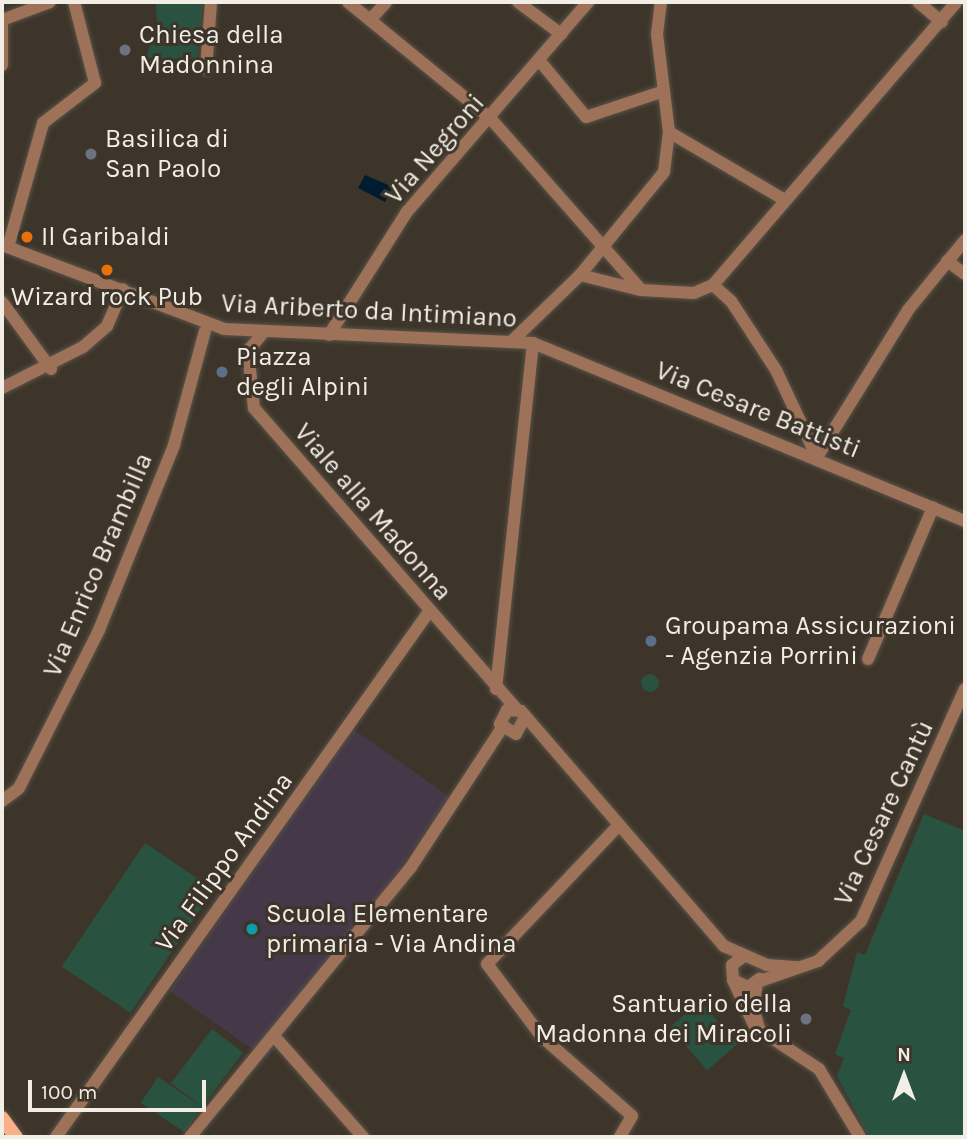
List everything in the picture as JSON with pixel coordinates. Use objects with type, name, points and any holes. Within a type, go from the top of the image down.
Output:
[{"type":"main road","points":[[2,1118],[16,1137]]},
{"type":"street","points":[[2,20],[50,2]]},
{"type":"street","points":[[5,246],[43,123],[95,83],[74,2]]},
{"type":"street","points":[[206,69],[211,2]]},
{"type":"street","points":[[348,2],[491,119],[601,250],[641,290]]},
{"type":"street","points":[[370,20],[386,2]]},
{"type":"street","points":[[518,2],[561,34]]},
{"type":"street","name":"Via Negroni","points":[[329,335],[406,214],[491,119],[588,2]]},
{"type":"street","points":[[516,337],[580,275],[664,173],[669,132],[657,34],[661,2]]},
{"type":"street","points":[[918,2],[942,22]]},
{"type":"street","points":[[580,275],[641,290],[694,293],[713,285],[783,199],[942,22],[956,2]]},
{"type":"street","points":[[2,25],[2,65]]},
{"type":"street","points":[[539,60],[586,117],[664,91]]},
{"type":"street","points":[[669,132],[783,199]]},
{"type":"street","points":[[817,457],[879,353],[965,240]]},
{"type":"street","name":"Via Ariberto da Intimiano","points":[[5,246],[231,331],[516,337],[533,343]]},
{"type":"street","points":[[947,261],[965,274]]},
{"type":"street","points":[[713,285],[731,301],[776,370],[817,457]]},
{"type":"street","points":[[2,388],[51,369],[107,326],[123,289]]},
{"type":"street","points":[[2,302],[51,369]]},
{"type":"street","name":"Via Enrico Brambilla","points":[[2,801],[19,788],[99,630],[174,445],[205,331]]},
{"type":"street","points":[[231,331],[248,351],[253,338],[266,333]]},
{"type":"street","points":[[496,687],[533,343]]},
{"type":"street","name":"Via Cesare Battisti","points":[[533,343],[817,457],[965,521]]},
{"type":"street","name":"Viale alla Madonna","points":[[248,351],[254,408],[428,613],[521,713],[715,937],[750,958]]},
{"type":"street","points":[[868,659],[933,507]]},
{"type":"street","name":"Via Filippo Andina","points":[[56,1137],[428,613]]},
{"type":"street","points":[[476,663],[498,662]]},
{"type":"street","name":"Viale alla Madonna","points":[[496,687],[503,713],[512,731]]},
{"type":"street","name":"Via Cesare Cantù","points":[[757,982],[830,953],[861,921],[965,689]]},
{"type":"street","points":[[190,1137],[411,867],[492,750],[512,731],[521,713],[503,713]]},
{"type":"street","points":[[512,731],[540,737]]},
{"type":"street","points":[[618,825],[487,964],[541,1036],[632,1116],[620,1137]]},
{"type":"street","name":"Viale alla Madonna","points":[[715,937],[740,1005],[760,1032]]},
{"type":"street","points":[[757,982],[743,986],[732,978],[732,965],[750,958],[798,967]]},
{"type":"street","points":[[750,958],[761,970],[753,1008],[760,1032],[819,1069],[860,1137]]},
{"type":"street","points":[[274,1036],[363,1137]]},
{"type":"shaded area","points":[[353,729],[450,797],[266,1059],[169,991]]},
{"type":"green space","points":[[156,2],[203,2],[197,59],[146,58],[157,24]]},
{"type":"green space","points":[[646,674],[654,674],[659,683],[657,690],[646,692],[641,687],[641,679]]},
{"type":"green space","points":[[924,814],[965,831],[965,1137],[869,1137],[837,1076],[844,1058],[835,1054],[851,1010],[843,1006],[857,952],[865,955]]},
{"type":"green space","points":[[145,843],[214,889],[130,1013],[62,967]]},
{"type":"green space","points":[[700,1001],[737,1044],[707,1070],[670,1027]]},
{"type":"green space","points":[[212,1029],[243,1052],[202,1107],[171,1083]]},
{"type":"green space","points":[[158,1077],[202,1107],[185,1132],[141,1103]]},
{"type":"water","points":[[365,175],[393,187],[385,202],[358,188]]},
{"type":"place","name":"Chiesa della Madonnina","points":[[125,50]]},
{"type":"place","name":"Basilica di San Paolo","points":[[91,154]]},
{"type":"place","name":"Il Garibaldi","points":[[27,237]]},
{"type":"place","name":"Wizard rock Pub","points":[[107,270]]},
{"type":"place","name":"Piazza degli Alpini","points":[[222,372]]},
{"type":"place","name":"Groupama Assicurazioni - Agenzia Porrini","points":[[651,641]]},
{"type":"place","name":"Scuola Elementare primaria - Via Andina","points":[[252,929]]},
{"type":"place","name":"Santuario della Madonna dei Miracoli","points":[[806,1019]]}]
